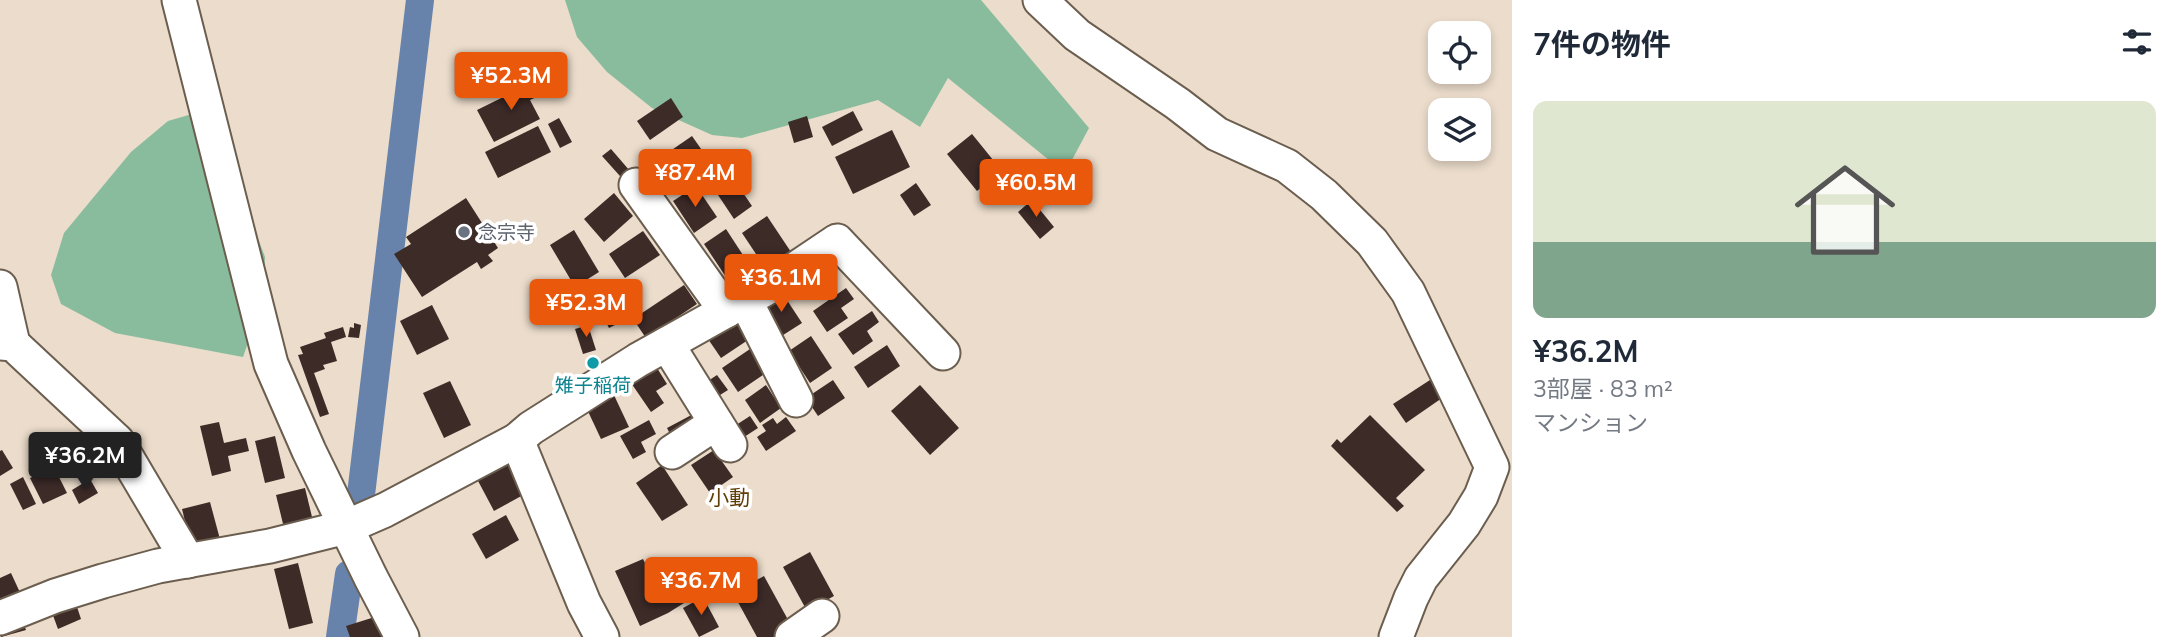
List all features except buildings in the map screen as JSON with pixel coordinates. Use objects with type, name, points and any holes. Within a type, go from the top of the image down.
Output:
[{"type":"street","points":[[179,0],[271,364],[346,527],[402,637]]},
{"type":"street","points":[[1040,0],[1077,35],[1217,134],[1287,166],[1315,188],[1372,242],[1408,292],[1492,467],[1481,496],[1464,524],[1421,578],[1396,637]]},
{"type":"street","points":[[636,185],[735,306],[796,400]]},
{"type":"street","points":[[0,618],[103,580],[270,546],[346,527],[385,510],[517,440],[553,414],[837,242],[943,353]]},
{"type":"street","points":[[0,287],[6,344],[117,441],[188,561]]},
{"type":"street","points":[[667,344],[723,434],[672,452]]},
{"type":"street","points":[[517,440],[584,603],[602,637]]},
{"type":"street","points":[[792,637],[822,616]]},
{"type":"green space","points":[[565,0],[981,0],[1089,128],[1065,173],[948,78],[920,127],[878,100],[742,138],[712,135],[652,108],[607,72],[577,37]]},
{"type":"green space","points":[[199,112],[230,165],[265,257],[263,300],[243,357],[115,333],[61,304],[51,275],[64,233],[131,152],[168,121]]},
{"type":"waterway","points":[[360,503],[420,0]]},
{"type":"waterway","points":[[340,637],[349,574]]},
{"type":"place","name":"念宗寺","points":[[464,232]]},
{"type":"place","name":"雉子稲荷","points":[[593,363]]},
{"type":"district","name":"小動","points":[[729,498]]}]
